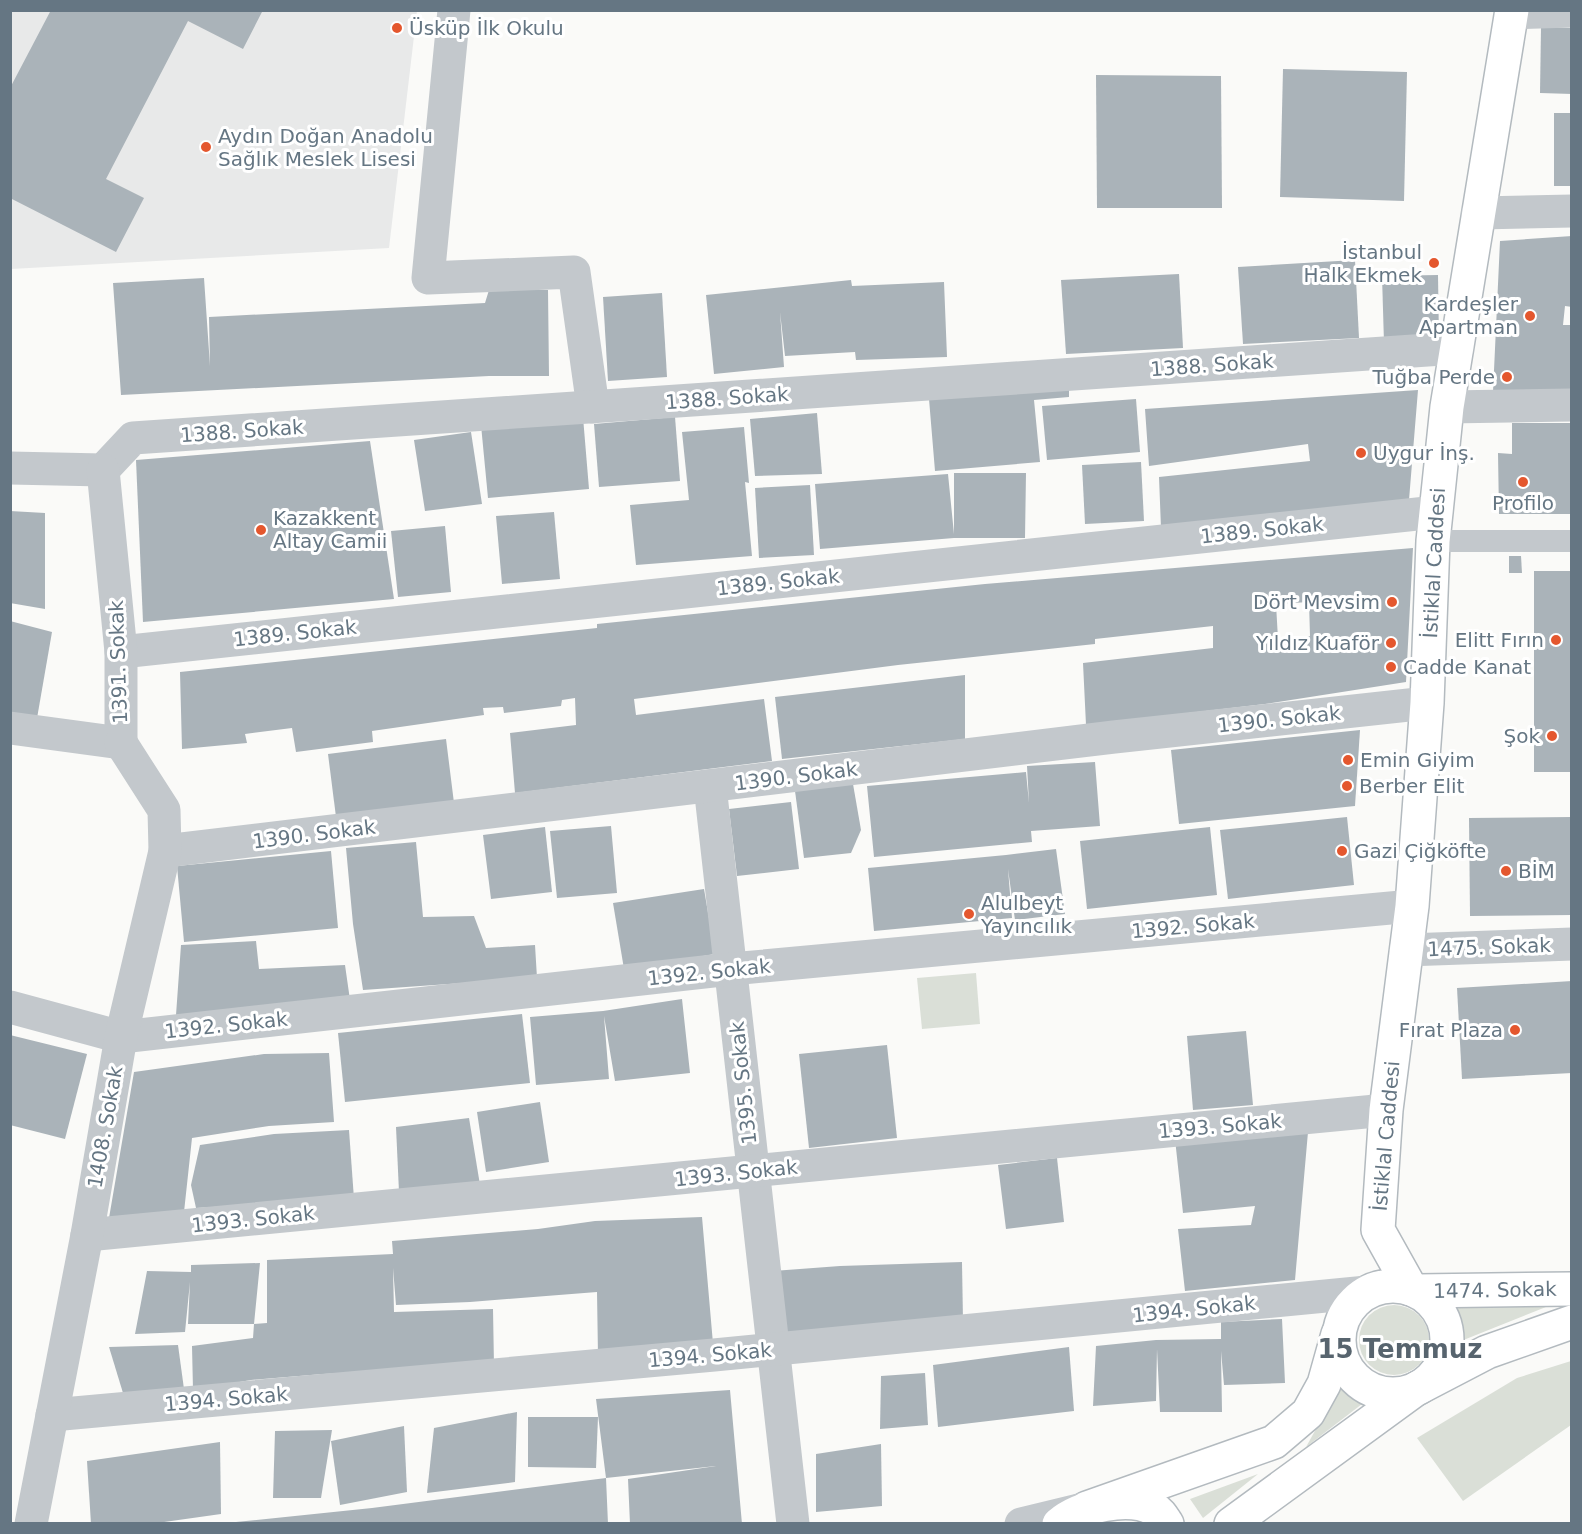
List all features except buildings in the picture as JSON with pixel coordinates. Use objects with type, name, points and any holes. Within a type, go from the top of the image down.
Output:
[{"type":"street","points":[[454,10],[428,278],[574,272],[593,407]]},
{"type":"street","points":[[1512,12],[1572,11]]},
{"type":"street","name":"İstiklal Caddesi","points":[[1415,1290],[1378,1230],[1386,1110],[1412,906],[1427,703],[1434,527],[1447,407],[1512,12]]},
{"type":"street","points":[[1478,213],[1572,211]]},
{"type":"street","name":"1388. Sokak","points":[[103,470],[133,438],[1457,348]]},
{"type":"street","points":[[1447,407],[1572,405]]},
{"type":"street","points":[[10,468],[103,470]]},
{"type":"street","name":"1391. Sokak","points":[[10,728],[121,743],[121,652],[103,470]]},
{"type":"street","name":"1389. Sokak","points":[[121,652],[1434,527]]},
{"type":"street","name":"1390. Sokak","points":[[165,851],[1114,737],[1427,703]]},
{"type":"street","name":"1408. Sokak","points":[[31,1524],[87,1235],[121,1037],[165,851],[164,810],[121,743]]},
{"type":"street","name":"1395. Sokak","points":[[710,786],[793,1524]]},
{"type":"street","name":"1392. Sokak","points":[[10,1007],[121,1037],[731,969],[1412,906]]},
{"type":"street","name":"1475. Sokak","points":[[1406,950],[1572,944]]},
{"type":"street","name":"1393. Sokak","points":[[87,1235],[1386,1110]]},
{"type":"street","points":[[1059,1524],[1087,1508],[1274,1442],[1308,1413],[1324,1384],[1344,1315],[1354,1301],[1367,1292],[1384,1286],[1401,1286],[1415,1290],[1432,1302],[1442,1316],[1447,1332],[1447,1350],[1441,1366],[1430,1380],[1231,1524]]},
{"type":"street","name":"1474. Sokak","points":[[1415,1290],[1572,1289]]},
{"type":"street","name":"1394. Sokak","points":[[52,1415],[773,1350],[1367,1292]]},
{"type":"street","points":[[1339,1331],[1339,1347],[1344,1364],[1353,1377],[1367,1388],[1383,1393],[1399,1394],[1416,1389],[1487,1352],[1572,1322]]},
{"type":"street","points":[[1021,1524],[1087,1508],[1122,1503],[1154,1509],[1167,1524]]},
{"type":"lane","points":[[1434,527],[1572,541]]},
{"type":"shaded area","name":"Aydın Doğan Anadolu Sağlık Meslek Lisesi","points":[[11,11],[417,11],[389,248],[11,269]]},
{"type":"shaded area","points":[[976,973],[980,1024],[922,1029],[917,978]]},
{"type":"shaded area","points":[[1561,1301],[1461,1341],[1453,1306]]},
{"type":"shaded area","points":[[1394,1305],[1407,1308],[1419,1315],[1426,1327],[1429,1340],[1426,1353],[1419,1365],[1407,1372],[1394,1375],[1381,1372],[1369,1365],[1362,1353],[1359,1340],[1362,1327],[1369,1315],[1381,1308]]},
{"type":"shaded area","points":[[1571,1361],[1571,1425],[1463,1501],[1417,1438],[1517,1378]]},
{"type":"shaded area","points":[[1340,1386],[1362,1404],[1306,1447]]},
{"type":"shaded area","points":[[1258,1474],[1203,1518],[1190,1499]]},
{"type":"place","name":"Üsküp İlk Okulu","points":[[397,28]]},
{"type":"place","name":"Aydın Doğan Anadolu Sağlık Meslek Lisesi","points":[[206,147]]},
{"type":"place","name":"İstanbul Halk Ekmek","points":[[1434,263]]},
{"type":"place","name":"Kardeşler Apartman","points":[[1530,316]]},
{"type":"place","name":"Tuğba Perde","points":[[1507,377]]},
{"type":"place","name":"Uygur İnş.","points":[[1361,453]]},
{"type":"place","name":"Profilo","points":[[1523,482]]},
{"type":"place","name":"Kazakkent Altay Camii","points":[[261,530]]},
{"type":"place","name":"Dört Mevsim","points":[[1392,602]]},
{"type":"place","name":"Elitt Fırın","points":[[1556,640]]},
{"type":"place","name":"Yıldız Kuaför","points":[[1391,643]]},
{"type":"place","name":"Cadde Kanat","points":[[1391,667]]},
{"type":"place","name":"Şok","points":[[1552,736]]},
{"type":"place","name":"Emin Giyim","points":[[1348,760]]},
{"type":"place","name":"Berber Elit","points":[[1347,786]]},
{"type":"place","name":"Gazi Çiğköfte","points":[[1342,851]]},
{"type":"place","name":"BİM","points":[[1506,871]]},
{"type":"place","name":"Alulbeyt Yayıncılık","points":[[969,914]]},
{"type":"place","name":"Fırat Plaza","points":[[1515,1030]]},
{"type":"district","name":"15 Temmuz","points":[[1400,1349]]}]
